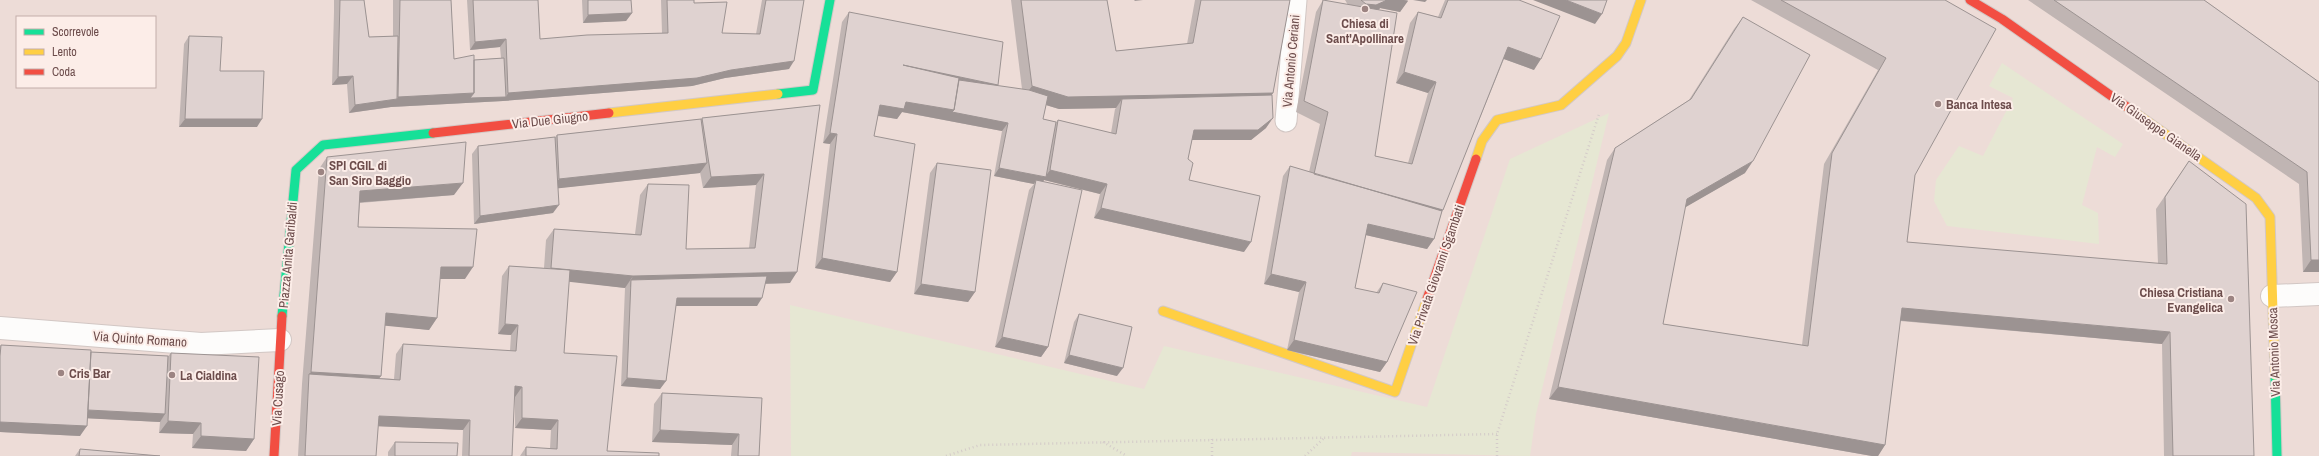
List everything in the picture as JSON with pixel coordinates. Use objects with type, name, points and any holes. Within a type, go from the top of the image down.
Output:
[{"type":"street","name":"Via Due Giugno","points":[[296,170],[323,145],[813,90],[830,0]]},
{"type":"street","name":"Via Privata Giovanni Sgambati","points":[[1163,311],[1395,392],[1482,141],[1497,120],[1561,105],[1617,56],[1626,43],[1641,0]]},
{"type":"street","name":"Via Giuseppe Gianella","points":[[1970,0],[2002,19],[2256,198],[2270,217],[2272,296]]},
{"type":"street","name":"Piazza Anita Garibaldi","points":[[280,340],[296,170]]},
{"type":"street","name":"Via Antonio Mosca","points":[[2277,456],[2272,296],[2319,294]]},
{"type":"street","name":"Via Quinto Romano","points":[[0,328],[201,344],[280,340]]},
{"type":"street","name":"Via Cusago","points":[[274,456],[280,340]]},
{"type":"lane","name":"Via Antonio Ceriani","points":[[1286,122],[1296,0]]},
{"type":"path","points":[[1497,456],[1497,434],[1601,108]]},
{"type":"path","points":[[946,456],[980,445],[1497,434]]},
{"type":"path","points":[[1305,456],[1324,438]]},
{"type":"path","points":[[1212,440],[1212,456]]},
{"type":"path","points":[[1102,442],[1127,456]]},
{"type":"shaded area","points":[[0,0],[2319,0],[2319,456],[0,456]]},
{"type":"green space","points":[[2002,63],[2123,144],[2115,157],[2097,147],[2082,205],[2098,213],[2099,244],[1947,226],[1934,201],[1936,180],[1959,146],[1983,156],[2013,98],[1989,86]]},
{"type":"green space","points":[[1609,113],[1536,414],[1530,456],[1352,452],[1351,456],[791,456],[790,305],[1144,389],[1164,346],[1427,407],[1510,159]]},
{"type":"building","points":[[340,0],[364,0],[369,37],[398,36],[397,99],[355,105],[353,76],[338,77]]},
{"type":"building","points":[[400,0],[451,0],[454,59],[474,55],[474,93],[398,97]]},
{"type":"building","points":[[473,0],[538,0],[540,39],[587,35],[668,33],[667,0],[694,0],[694,3],[727,2],[722,33],[760,34],[766,0],[804,0],[794,61],[731,70],[697,78],[508,93],[506,39],[475,42]]},
{"type":"building","points":[[588,0],[631,0],[632,13],[588,15]]},
{"type":"building","points":[[1021,0],[1107,0],[1116,51],[1193,43],[1201,0],[1290,0],[1273,93],[1068,97],[1032,86]]},
{"type":"building","points":[[1323,0],[1397,13],[1375,156],[1412,164],[1436,82],[1404,72],[1418,12],[1441,18],[1448,0],[1519,0],[1560,16],[1541,59],[1508,47],[1443,210],[1314,174],[1328,112],[1304,101]]},
{"type":"building","points":[[1361,0],[1386,0],[1376,5],[1366,4]]},
{"type":"building","points":[[1566,0],[1607,0],[1602,14]]},
{"type":"building","points":[[1781,0],[1945,0],[1996,29],[1915,175],[1907,242],[2167,264],[2165,197],[2189,161],[2246,204],[2254,456],[2173,456],[2170,332],[1902,308],[1885,445],[1558,387],[1615,148],[1691,99],[1743,17],[1810,55],[1753,161],[1687,199],[1663,324],[1808,346],[1832,153],[1886,58]]},
{"type":"building","points":[[2054,0],[2204,0],[2319,82],[2319,260],[2311,260],[2307,172]]},
{"type":"building","points":[[849,12],[1003,42],[998,85],[903,65],[959,78],[954,110],[906,102],[904,109],[880,105],[874,136],[915,144],[897,272],[822,258],[837,134],[830,133]]},
{"type":"building","points":[[189,36],[222,37],[220,71],[264,71],[262,119],[185,119]]},
{"type":"building","points":[[504,58],[506,97],[470,98],[474,93],[474,60]]},
{"type":"building","points":[[959,80],[1029,90],[1048,96],[1043,119],[1056,122],[1046,177],[999,168],[1008,123],[952,112],[954,110]]},
{"type":"building","points":[[1272,95],[1273,118],[1258,130],[1194,130],[1188,159],[1193,163],[1189,180],[1260,196],[1251,242],[1101,208],[1107,184],[1050,170],[1058,120],[1116,134],[1122,99]]},
{"type":"building","points":[[820,105],[797,272],[633,276],[551,268],[554,229],[641,235],[648,184],[689,185],[686,249],[755,248],[764,174],[711,177],[702,118]]},
{"type":"building","points":[[701,119],[707,163],[559,179],[557,135]]},
{"type":"building","points":[[555,137],[559,205],[480,216],[478,146]]},
{"type":"building","points":[[466,142],[463,183],[360,191],[358,227],[477,229],[473,267],[441,267],[437,318],[386,313],[381,376],[311,372],[327,157]]},
{"type":"building","points":[[937,163],[991,170],[975,292],[921,284]]},
{"type":"building","points":[[1290,166],[1442,211],[1434,239],[1368,224],[1355,288],[1379,293],[1383,283],[1417,292],[1387,362],[1294,340],[1306,282],[1271,274]]},
{"type":"building","points":[[1036,180],[1082,190],[1048,347],[1002,337]]},
{"type":"building","points":[[509,266],[570,270],[564,353],[617,356],[607,451],[659,453],[659,456],[526,456],[526,447],[557,449],[558,420],[522,418],[522,387],[515,386],[512,456],[469,456],[470,420],[379,416],[376,456],[305,456],[309,374],[400,380],[403,344],[516,351],[518,325],[505,324]]},
{"type":"building","points":[[767,276],[762,298],[677,298],[666,381],[627,378],[631,280]]},
{"type":"building","points":[[1079,314],[1132,327],[1123,368],[1069,355]]},
{"type":"building","points":[[1,345],[91,350],[87,426],[0,422]]},
{"type":"building","points":[[91,352],[168,356],[165,414],[88,410]]},
{"type":"building","points":[[171,353],[259,357],[254,439],[201,436],[201,423],[168,421]]},
{"type":"building","points":[[662,393],[762,398],[759,456],[738,456],[739,434],[660,430]]},
{"type":"building","points":[[395,442],[458,443],[457,456],[395,456]]},
{"type":"building","points":[[80,449],[160,456],[79,456]]},
{"type":"traffic: fast","points":[[778,94],[813,90],[830,0]]},
{"type":"traffic: fast","points":[[282,316],[296,170],[323,145],[433,133]]},
{"type":"traffic: fast","points":[[2275,375],[2277,456]]},
{"type":"traffic: slow","points":[[1476,159],[1482,141],[1497,120],[1561,105],[1617,56],[1626,43],[1641,0]]},
{"type":"traffic: slow","points":[[609,113],[778,94]]},
{"type":"traffic: slow","points":[[2127,107],[2256,198],[2270,217],[2275,375]]},
{"type":"traffic: slow","points":[[1163,311],[1395,392],[1427,299]]},
{"type":"traffic: jam","points":[[1970,0],[2002,19],[2127,107]]},
{"type":"traffic: jam","points":[[433,133],[609,113]]},
{"type":"traffic: jam","points":[[1427,299],[1476,159]]},
{"type":"traffic: jam","points":[[274,456],[282,316]]},
{"type":"place","name":"Chiesa di Sant'Apollinare","points":[[1365,9]]},
{"type":"place","name":"Banca Intesa","points":[[1938,104]]},
{"type":"place","name":"SPI CGIL di San Siro Baggio","points":[[321,172]]},
{"type":"place","name":"Chiesa Cristiana Evangelica","points":[[2231,299]]},
{"type":"place","name":"Cris Bar","points":[[61,373]]},
{"type":"place","name":"La Cialdina","points":[[172,375]]}]
